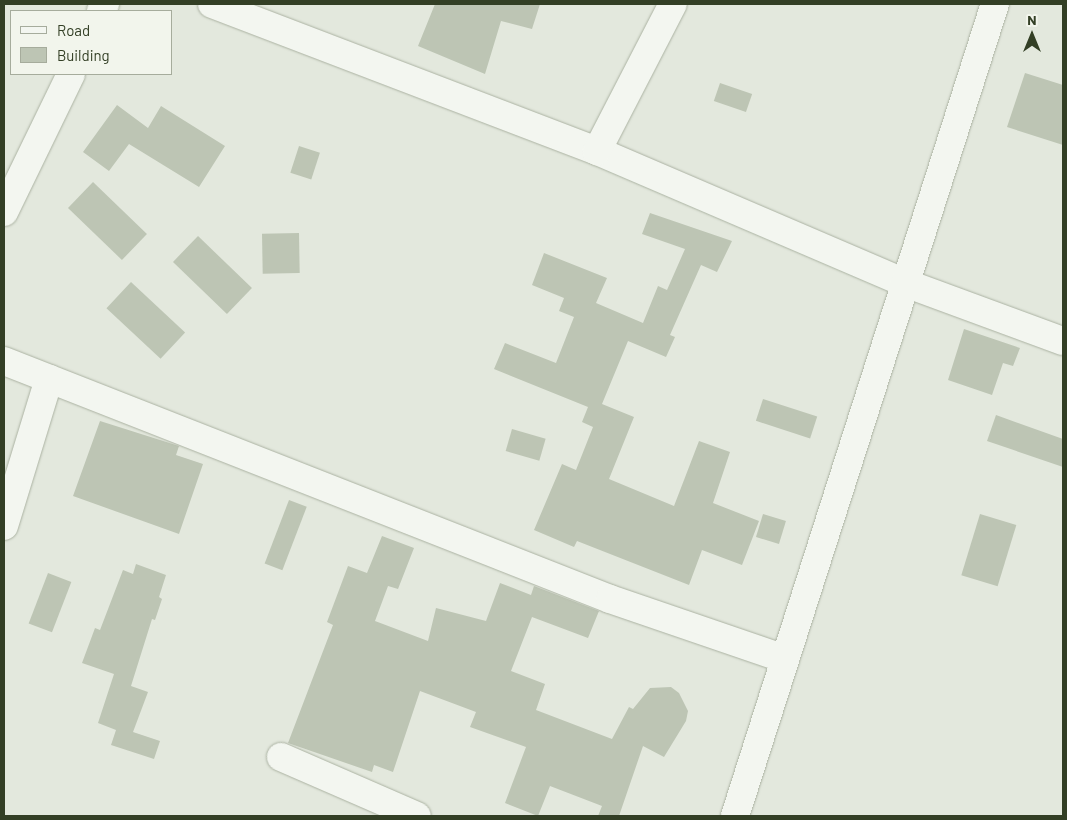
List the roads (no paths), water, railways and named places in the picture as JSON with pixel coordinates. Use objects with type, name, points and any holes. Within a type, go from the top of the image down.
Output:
[{"type":"street","points":[[212,4],[597,152],[906,283],[1063,341]]},
{"type":"street","points":[[597,152],[673,4]]},
{"type":"street","points":[[734,816],[995,4]]},
{"type":"street","points":[[4,212],[71,75]]},
{"type":"street","points":[[4,361],[610,599],[785,659]]},
{"type":"street","points":[[4,526],[48,379]]},
{"type":"street","points":[[281,756],[417,816]]}]
